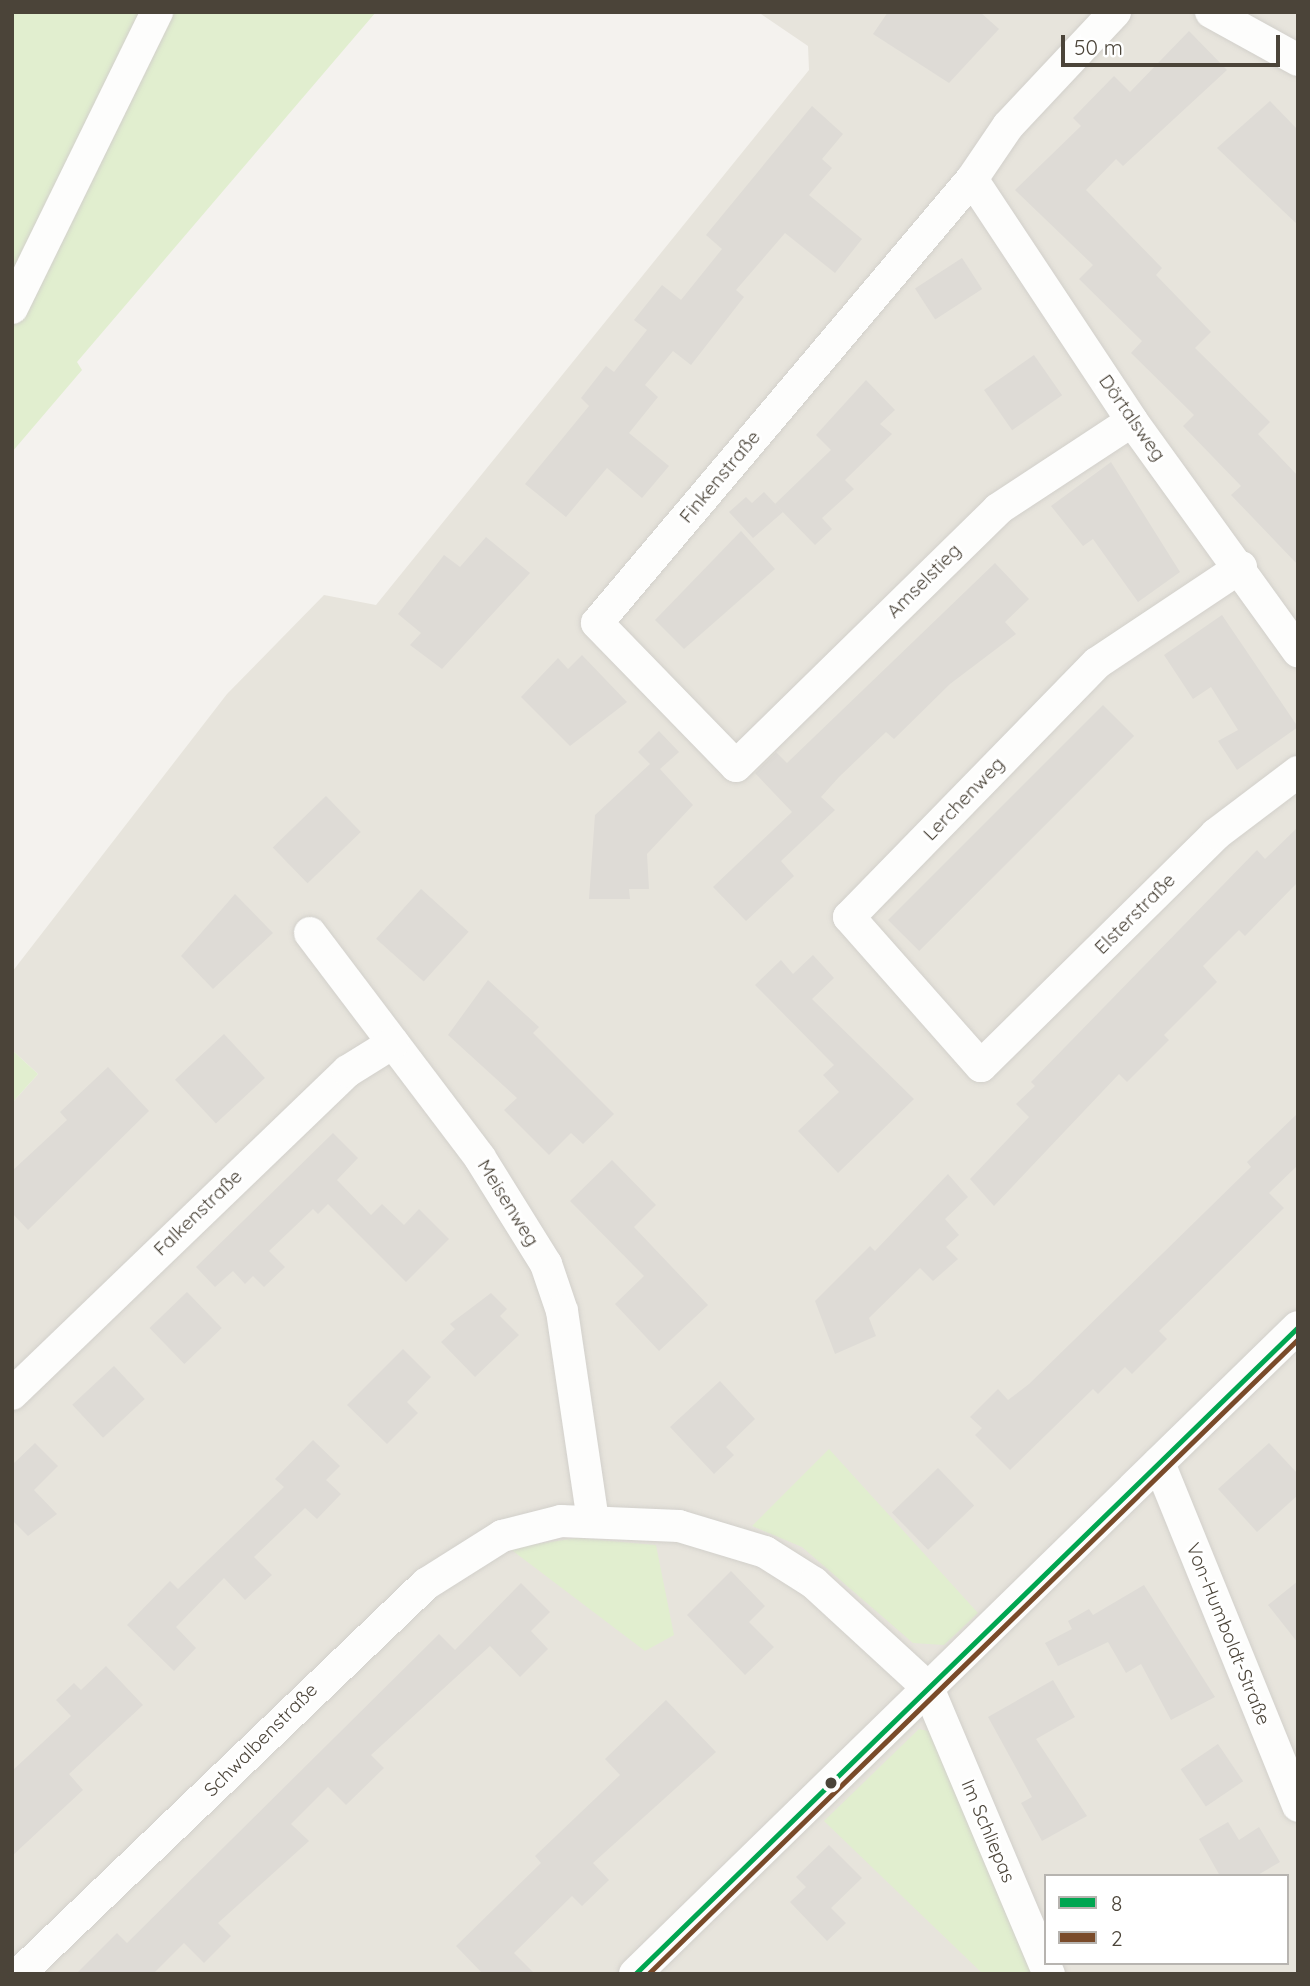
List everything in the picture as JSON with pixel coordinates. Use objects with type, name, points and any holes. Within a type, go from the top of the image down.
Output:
[{"type":"street","points":[[12,308],[157,12]]},
{"type":"street","points":[[972,179],[1008,126],[1115,12]]},
{"type":"street","points":[[1211,12],[1298,60]]},
{"type":"street","name":"Dörtalsweg","points":[[972,179],[1132,421],[1241,567],[1298,652]]},
{"type":"street","name":"Finkenstraße","points":[[737,766],[597,623],[972,179]]},
{"type":"street","name":"Amselstieg","points":[[737,766],[998,509],[1132,421]]},
{"type":"street","name":"Lerchenweg","points":[[981,1066],[849,917],[1097,663],[1241,567]]},
{"type":"street","name":"Elsterstraße","points":[[981,1066],[1216,834],[1298,772]]},
{"type":"street","name":"Meisenweg","points":[[310,933],[521,1216],[546,1264],[562,1311],[593,1521]]},
{"type":"street","name":"Falkenstraße","points":[[12,1394],[348,1071],[393,1043]]},
{"type":"street","points":[[635,1974],[1298,1327]]},
{"type":"street","name":"Von-Humboldt-Straße","points":[[1158,1463],[1298,1806]]},
{"type":"street","name":"Schwalbenstraße","points":[[19,1974],[426,1584],[502,1536],[561,1521],[679,1526],[765,1552],[814,1583],[928,1688]]},
{"type":"street","name":"Im Schliepas","points":[[928,1688],[1044,1962]]},
{"type":"shaded area","points":[[758,12],[1298,12],[1298,1974],[12,1974],[12,1103],[38,1074],[12,1050],[12,972],[227,694],[324,595],[376,605],[809,70],[808,46]]},
{"type":"green space","points":[[12,12],[376,12],[77,362],[82,370],[12,452]]},
{"type":"green space","points":[[12,1050],[38,1074],[12,1103]]},
{"type":"green space","points":[[829,1449],[978,1613],[944,1645],[913,1643],[802,1547],[752,1526]]},
{"type":"green space","points":[[577,1538],[656,1545],[674,1635],[645,1651],[509,1548]]},
{"type":"green space","points":[[919,1729],[933,1732],[1033,1974],[983,1974],[824,1821]]},
{"type":"building","points":[[888,12],[980,12],[999,29],[949,83],[873,34]]},
{"type":"building","points":[[1189,31],[1227,70],[1123,166],[1116,159],[1086,190],[1162,268],[1156,275],[1211,332],[1195,348],[1270,422],[1258,434],[1298,476],[1298,565],[1231,495],[1241,486],[1183,426],[1194,415],[1131,353],[1142,341],[1079,279],[1093,265],[1015,190],[1081,126],[1073,118],[1114,76],[1130,92]]},
{"type":"building","points":[[1270,101],[1298,130],[1298,225],[1217,148]]},
{"type":"building","points":[[812,106],[843,134],[822,159],[832,168],[809,195],[862,239],[835,273],[785,233],[736,290],[744,297],[691,365],[673,351],[645,385],[658,397],[629,433],[669,466],[642,498],[607,468],[566,517],[525,484],[589,406],[581,398],[606,366],[614,372],[647,330],[634,320],[662,285],[681,300],[722,249],[706,235]]},
{"type":"building","points":[[962,258],[982,289],[935,320],[915,288]]},
{"type":"building","points":[[1034,355],[1062,395],[1012,430],[984,390]]},
{"type":"building","points":[[866,380],[895,410],[880,424],[892,434],[845,480],[854,489],[822,518],[832,529],[815,545],[775,504],[831,450],[816,435]]},
{"type":"building","points":[[1111,462],[1180,572],[1138,602],[1093,539],[1083,546],[1051,506]]},
{"type":"building","points":[[764,492],[783,512],[753,538],[729,512],[746,497],[752,503]]},
{"type":"building","points":[[741,531],[775,569],[684,649],[655,620]]},
{"type":"building","points":[[486,537],[530,573],[442,669],[410,645],[421,633],[398,614],[444,555],[460,567]]},
{"type":"building","points":[[995,563],[1029,599],[1005,622],[1016,634],[950,684],[894,739],[886,732],[839,777],[821,797],[835,810],[781,861],[794,876],[746,921],[713,887],[792,812],[755,773],[776,752],[787,763]]},
{"type":"building","points":[[1222,615],[1298,727],[1237,770],[1218,741],[1238,730],[1211,687],[1193,699],[1164,655]]},
{"type":"building","points":[[582,655],[627,702],[570,746],[521,697],[558,658],[568,669]]},
{"type":"building","points":[[1103,705],[1134,736],[919,951],[888,920]]},
{"type":"building","points":[[659,731],[679,752],[660,769],[693,805],[647,854],[649,889],[629,889],[630,899],[589,899],[595,815],[650,764],[638,752]]},
{"type":"building","points":[[326,796],[361,832],[308,883],[273,847]]},
{"type":"building","points":[[1298,827],[1298,882],[1245,936],[1239,930],[1203,966],[1217,982],[1164,1035],[1169,1040],[1127,1082],[1119,1074],[994,1206],[970,1179],[1029,1117],[1016,1104],[1035,1086],[1031,1082],[1257,850],[1265,859]]},
{"type":"building","points":[[421,889],[469,932],[424,982],[376,939]]},
{"type":"building","points":[[235,894],[273,933],[213,989],[181,956]]},
{"type":"building","points":[[813,955],[834,978],[812,999],[914,1099],[838,1173],[798,1131],[839,1092],[823,1075],[834,1065],[755,985],[781,960],[793,974]]},
{"type":"building","points":[[488,980],[539,1027],[533,1033],[614,1114],[583,1144],[571,1133],[549,1155],[504,1110],[517,1098],[448,1035]]},
{"type":"building","points":[[224,1034],[265,1078],[216,1124],[175,1080]]},
{"type":"building","points":[[108,1067],[149,1111],[28,1230],[12,1213],[12,1171],[67,1120],[60,1112]]},
{"type":"building","points":[[1298,1113],[1298,1165],[1269,1193],[1284,1208],[1159,1331],[1167,1339],[1132,1374],[1125,1367],[1098,1394],[1093,1389],[1010,1470],[975,1435],[982,1428],[970,1417],[998,1389],[1008,1400],[1029,1384],[1251,1167],[1247,1162]]},
{"type":"building","points":[[333,1133],[358,1158],[337,1180],[371,1215],[382,1204],[404,1225],[419,1209],[449,1239],[406,1282],[328,1204],[318,1214],[313,1209],[269,1251],[285,1267],[264,1287],[253,1276],[245,1284],[233,1271],[215,1287],[196,1267]]},
{"type":"building","points":[[612,1160],[656,1205],[634,1227],[708,1305],[659,1351],[615,1304],[644,1276],[570,1201]]},
{"type":"building","points":[[948,1174],[968,1197],[945,1219],[959,1235],[946,1247],[958,1259],[933,1281],[920,1268],[869,1318],[876,1336],[835,1354],[815,1301],[870,1246],[875,1251]]},
{"type":"building","points":[[187,1292],[222,1328],[184,1364],[150,1328]]},
{"type":"building","points":[[491,1293],[507,1309],[500,1316],[519,1335],[475,1377],[441,1342],[455,1329],[450,1324]]},
{"type":"building","points":[[403,1349],[431,1377],[407,1402],[418,1413],[387,1444],[347,1405]]},
{"type":"building","points":[[114,1366],[145,1399],[103,1438],[72,1405]]},
{"type":"building","points":[[720,1381],[755,1419],[726,1447],[734,1455],[714,1474],[670,1427]]},
{"type":"building","points":[[313,1440],[340,1466],[326,1480],[341,1494],[317,1519],[305,1508],[254,1557],[272,1575],[245,1600],[224,1578],[176,1627],[196,1648],[174,1671],[127,1625],[170,1581],[178,1589],[284,1487],[275,1479]]},
{"type":"building","points":[[35,1443],[58,1466],[34,1490],[57,1514],[28,1536],[12,1520],[12,1465]]},
{"type":"building","points":[[1269,1443],[1298,1474],[1298,1495],[1257,1532],[1218,1489]]},
{"type":"building","points":[[938,1468],[974,1505],[928,1550],[892,1512]]},
{"type":"building","points":[[731,1571],[765,1606],[749,1622],[774,1647],[745,1675],[687,1615]]},
{"type":"building","points":[[1298,1581],[1298,1643],[1268,1605]]},
{"type":"building","points":[[521,1583],[550,1612],[531,1631],[548,1649],[520,1677],[490,1646],[371,1755],[384,1768],[346,1805],[328,1787],[291,1824],[309,1841],[218,1923],[231,1936],[204,1963],[184,1943],[153,1974],[76,1974],[117,1933],[127,1943],[439,1634],[455,1650]]},
{"type":"building","points":[[1144,1585],[1215,1697],[1171,1720],[1141,1664],[1126,1673],[1108,1642],[1058,1666],[1045,1643],[1072,1629],[1068,1621],[1089,1609],[1093,1615]]},
{"type":"building","points":[[106,1666],[143,1705],[69,1774],[83,1790],[12,1856],[12,1771],[71,1716],[56,1700],[74,1683],[81,1690]]},
{"type":"building","points":[[1053,1680],[1075,1717],[1036,1739],[1087,1816],[1042,1841],[1021,1803],[1032,1797],[988,1717]]},
{"type":"building","points":[[666,1700],[716,1752],[593,1863],[609,1880],[582,1906],[572,1896],[514,1953],[535,1974],[483,1974],[456,1946],[541,1863],[535,1856],[620,1775],[605,1759]]},
{"type":"building","points":[[1218,1744],[1243,1781],[1206,1806],[1181,1769]]},
{"type":"building","points":[[1228,1822],[1239,1840],[1259,1827],[1280,1862],[1259,1874],[1219,1874],[1199,1839]]},
{"type":"building","points":[[829,1845],[862,1878],[831,1908],[846,1923],[827,1941],[790,1902],[806,1887],[796,1877]]},
{"type":"transit line","name":"8","points":[[635,1974],[1298,1327]]},
{"type":"transit line","name":"2","points":[[648,1974],[1298,1339]]}]
